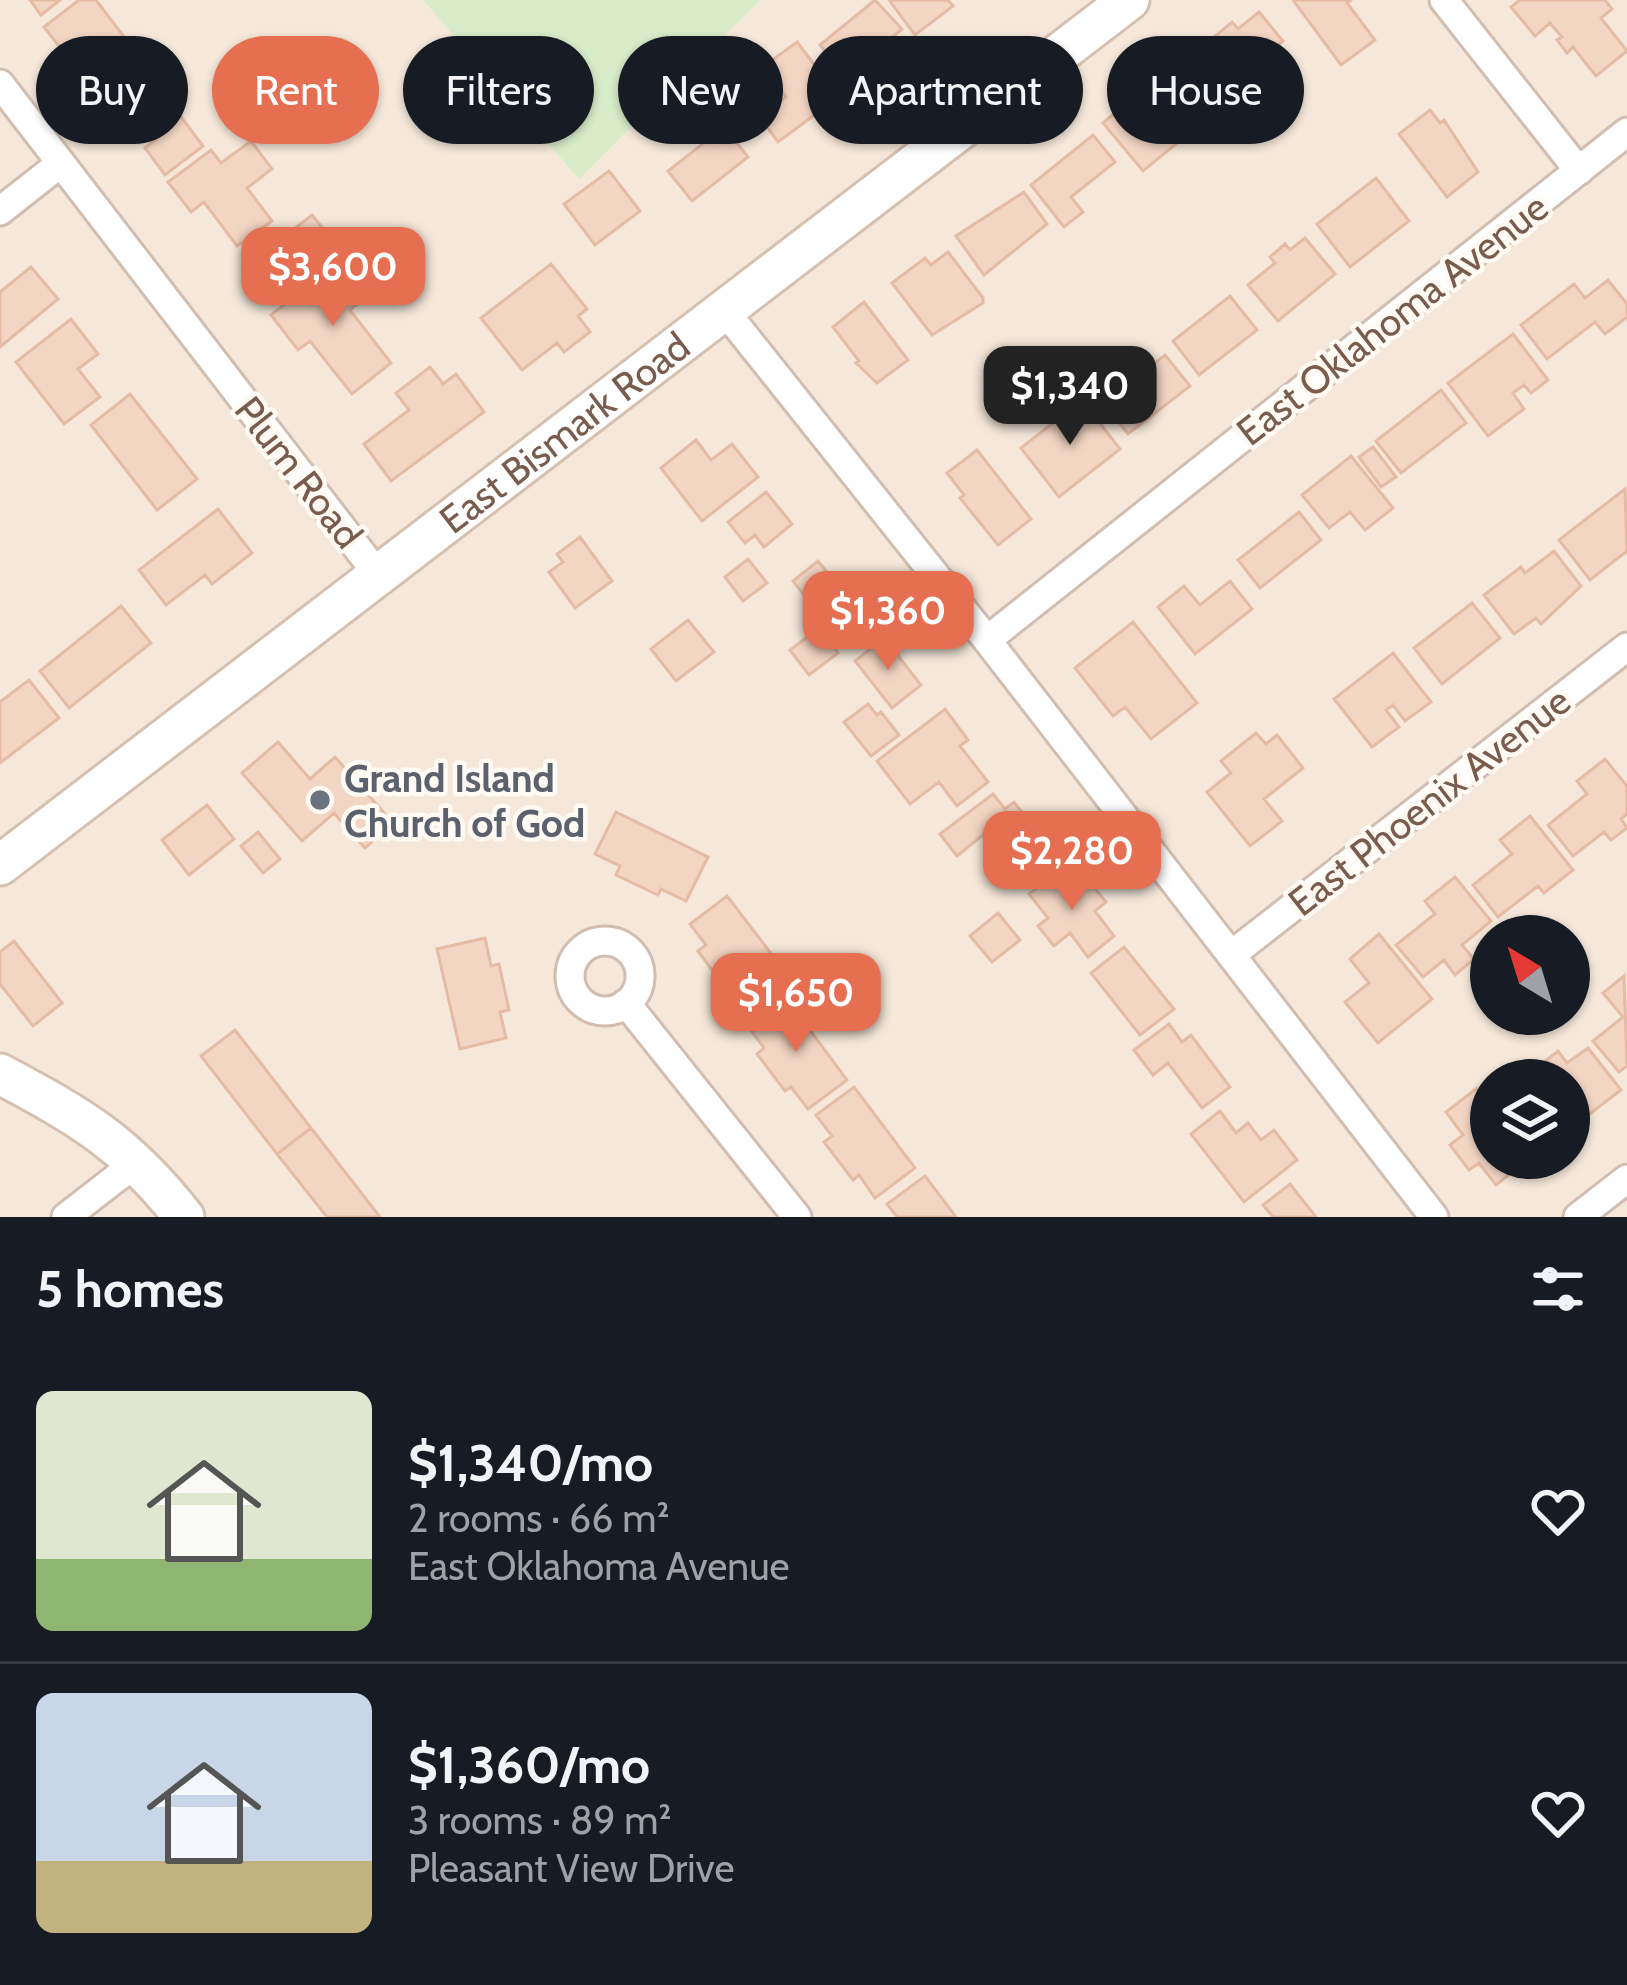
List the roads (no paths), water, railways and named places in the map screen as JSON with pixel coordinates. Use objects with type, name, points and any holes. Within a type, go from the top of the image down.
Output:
[{"type":"street","name":"East Bismark Road","points":[[0,865],[1129,0]]},
{"type":"street","points":[[1444,0],[1579,171]]},
{"type":"street","name":"Plum Road","points":[[0,84],[379,576]]},
{"type":"street","name":"East Oklahoma Avenue","points":[[987,640],[1627,132]]},
{"type":"street","points":[[0,211],[61,164]]},
{"type":"street","points":[[724,310],[987,640],[1434,1217]]},
{"type":"street","name":"East Phoenix Avenue","points":[[1231,955],[1627,647]]},
{"type":"street","points":[[626,1003],[797,1217]]},
{"type":"street","points":[[0,1074],[117,1143],[184,1217]]},
{"type":"street","points":[[66,1217],[137,1162]]},
{"type":"street","points":[[1578,1217],[1627,1179]]},
{"type":"place","name":"Grand Island Church of God","points":[[320,800]]}]
